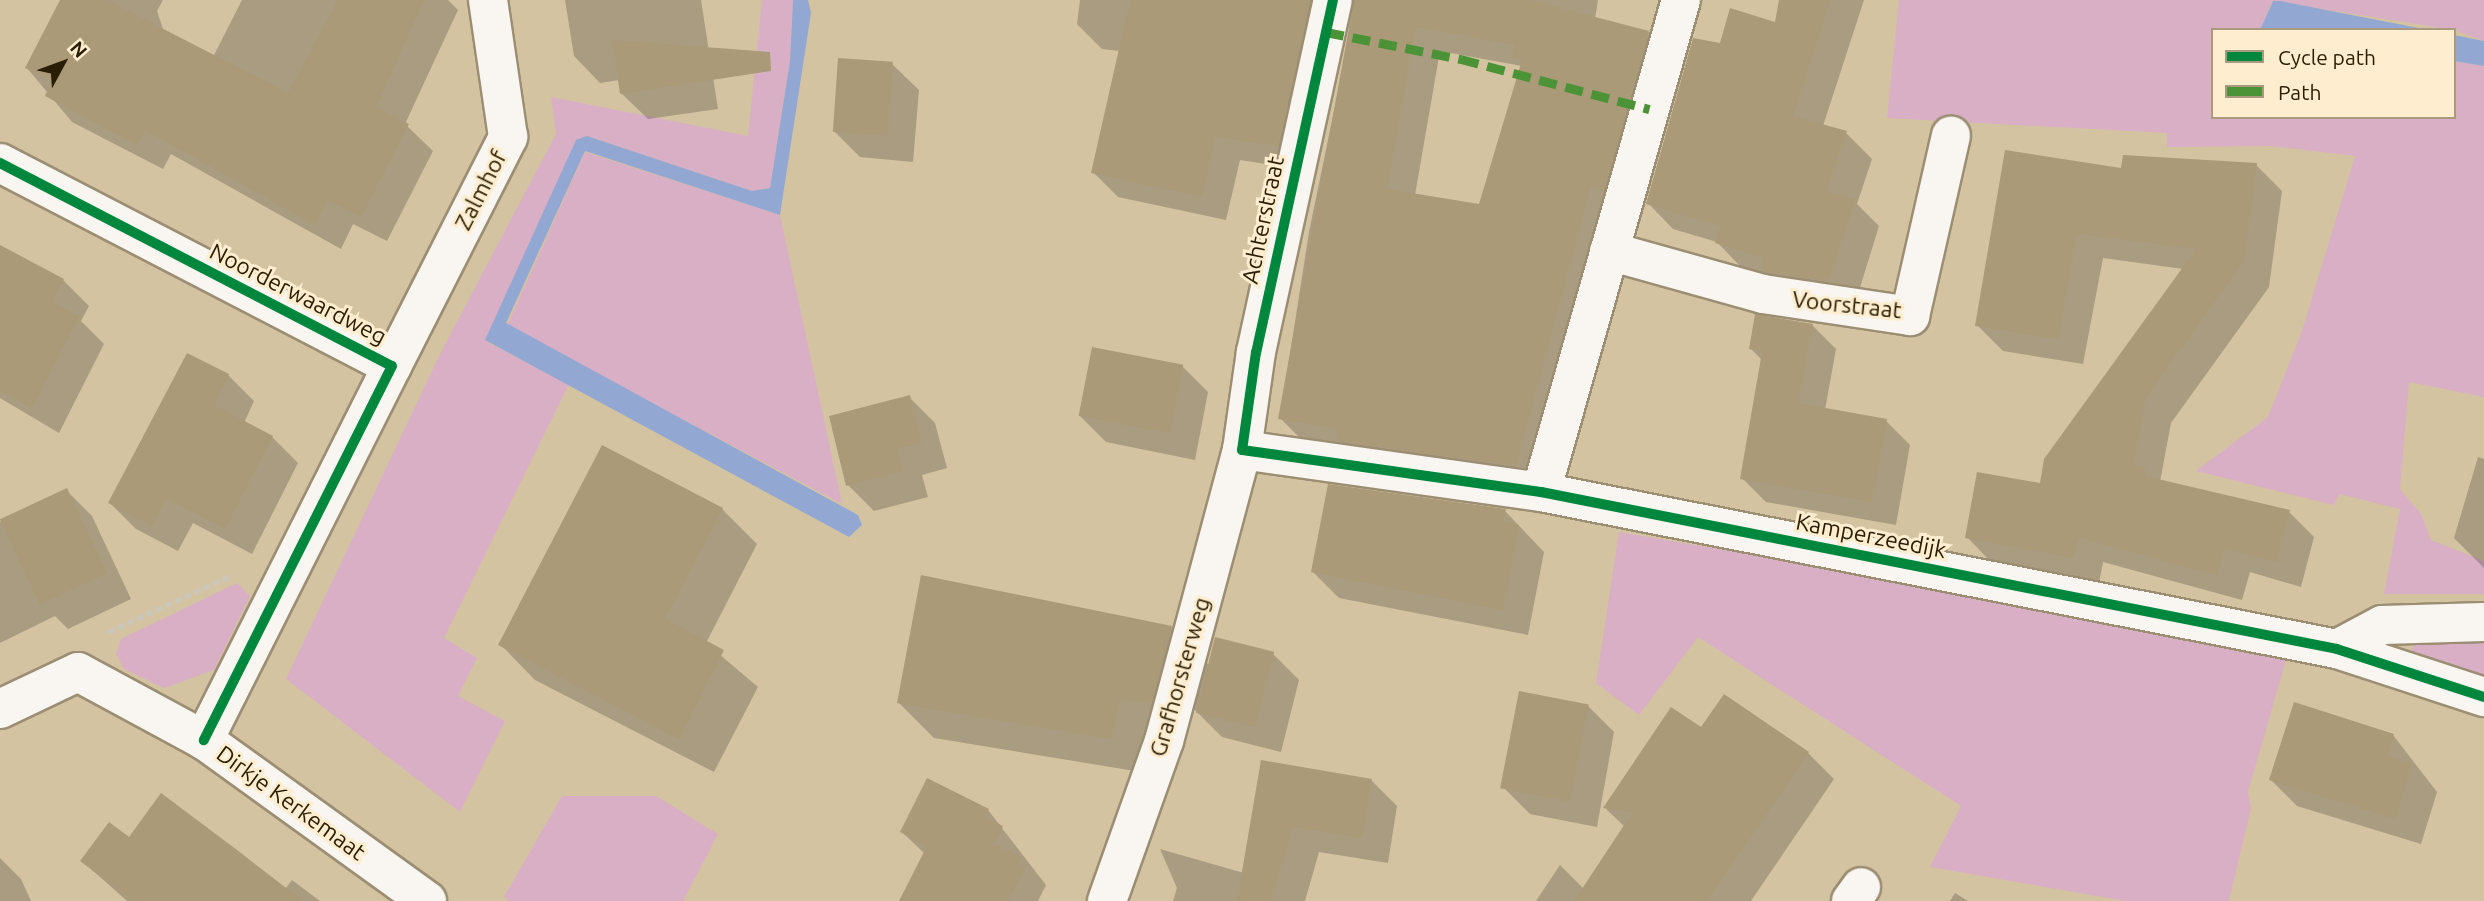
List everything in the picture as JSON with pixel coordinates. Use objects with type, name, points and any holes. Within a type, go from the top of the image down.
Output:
[{"type":"street","name":"Zalmhof","points":[[392,366],[508,136],[488,0]]},
{"type":"street","name":"Achterstraat","points":[[1242,450],[1256,352],[1334,0]]},
{"type":"street","points":[[1541,492],[1681,0]]},
{"type":"street","name":"Voorstraat","points":[[1609,251],[1763,294],[1910,316],[1951,136]]},
{"type":"street","name":"Noorderwaardweg","points":[[0,163],[392,366],[204,740]]},
{"type":"street","name":"Kamperzeedijk","points":[[1242,450],[1541,492],[2337,649],[2484,697]]},
{"type":"street","name":"Grafhorsterweg","points":[[1107,901],[1164,741],[1242,450]]},
{"type":"street","points":[[2337,649],[2382,625],[2438,618],[2484,622]]},
{"type":"street","points":[[0,709],[78,672]]},
{"type":"street","name":"Dirkje Kerkemaat","points":[[78,672],[204,740],[427,901]]},
{"type":"path","points":[[78,672],[108,632],[233,574]]},
{"type":"shaded area","points":[[762,0],[793,0],[790,61],[770,188],[752,191],[587,136],[489,343],[569,384],[444,638],[477,658],[458,696],[505,721],[460,812],[286,679],[441,352],[556,134],[551,97],[748,136]]},
{"type":"shaded area","points":[[1899,0],[2484,0],[2484,41],[2456,31],[2456,28],[2441,28],[2272,1],[2261,28],[2211,28],[2211,119],[2456,119],[2456,61],[2484,66],[2484,397],[2409,382],[2400,489],[2421,514],[2431,540],[2484,561],[2484,594],[2384,594],[2400,509],[2339,494],[2334,505],[2196,471],[2268,417],[2302,331],[2355,156],[2272,146],[2167,147],[2167,133],[1887,118]]},
{"type":"shaded area","points":[[585,152],[780,215],[842,504],[507,326]]},
{"type":"shaded area","points":[[1619,532],[2163,625],[2287,656],[2248,792],[2251,808],[2229,901],[2126,901],[1930,867],[1961,806],[1698,637],[1639,715],[1596,683]]},
{"type":"shaded area","points":[[237,583],[250,596],[214,670],[164,688],[124,669],[116,654],[121,639]]},
{"type":"shaded area","points":[[2416,640],[2484,640],[2484,676],[2411,652]]},
{"type":"shaded area","points":[[562,796],[656,796],[718,834],[683,901],[509,901],[504,897]]},
{"type":"water","points":[[793,0],[808,0],[811,13],[780,215],[585,151],[506,323],[858,515],[862,525],[849,537],[485,340],[576,140],[587,136],[752,191],[770,188],[790,61]]},
{"type":"water","points":[[2273,1],[2280,1],[2419,28],[2261,28]]},
{"type":"water","points":[[2456,35],[2484,41],[2484,66],[2456,61]]},
{"type":"building","points":[[60,0],[107,0],[288,93],[338,0],[424,0],[376,107],[409,124],[361,217],[327,200],[315,225],[145,130],[137,145],[45,96],[52,81],[25,68]]},
{"type":"building","points":[[1130,0],[1311,0],[1279,146],[1215,137],[1202,197],[1091,173]]},
{"type":"building","points":[[1354,0],[1530,0],[1649,31],[1604,191],[1591,187],[1516,466],[1336,441],[1338,429],[1278,419]],"holes":[[[1416,27],[1515,45],[1511,57],[1522,60],[1479,204],[1387,189]]]},
{"type":"building","points":[[1779,0],[1830,0],[1793,116],[1847,131],[1827,191],[1855,199],[1830,279],[1762,271],[1764,258],[1715,243],[1720,226],[1646,204],[1693,38],[1720,43],[1730,8],[1775,22]]},
{"type":"building","points":[[612,40],[770,52],[771,71],[620,94]]},
{"type":"building","points":[[838,58],[893,62],[888,136],[833,132]]},
{"type":"building","points":[[2005,150],[2121,168],[2123,155],[2257,163],[2244,261],[2146,397],[2134,464],[2146,467],[2145,476],[2290,510],[2276,562],[2225,548],[2217,576],[2078,537],[2074,558],[1965,538],[1977,472],[2040,483],[2044,459],[2196,249],[2077,234],[2058,339],[1975,326]]},
{"type":"building","points":[[0,245],[64,279],[52,302],[79,316],[32,408],[0,391]]},
{"type":"building","points":[[1755,314],[1813,324],[1798,403],[1887,419],[1872,502],[1740,479],[1762,352],[1749,349]]},
{"type":"building","points":[[1092,347],[1183,365],[1170,433],[1079,416]]},
{"type":"building","points":[[187,353],[229,374],[214,405],[273,436],[225,529],[166,498],[152,526],[108,503]]},
{"type":"building","points":[[910,395],[922,443],[897,449],[903,471],[846,486],[829,416]]},
{"type":"building","points":[[602,445],[723,508],[665,619],[724,650],[679,739],[498,645]]},
{"type":"building","points":[[1328,484],[1506,509],[1503,522],[1519,525],[1503,610],[1311,572]]},
{"type":"building","points":[[67,488],[107,573],[40,604],[0,519]]},
{"type":"building","points":[[921,575],[1172,626],[1152,702],[1119,700],[1112,739],[897,703]]},
{"type":"building","points":[[1215,637],[1274,652],[1255,727],[1196,713]]},
{"type":"building","points":[[1519,691],[1589,705],[1570,802],[1500,788]]},
{"type":"building","points":[[1724,694],[1809,752],[1707,901],[1574,901],[1632,813],[1603,808],[1671,707],[1701,727]]},
{"type":"building","points":[[2294,702],[2394,734],[2387,756],[2412,764],[2395,819],[2269,780]]},
{"type":"building","points":[[1261,760],[1372,779],[1362,838],[1293,827],[1271,901],[1237,901]]},
{"type":"building","points":[[927,778],[989,809],[985,817],[1003,826],[994,844],[1021,857],[1018,864],[1026,867],[1008,901],[899,901],[927,846],[900,832]]},
{"type":"building","points":[[161,793],[303,901],[133,901],[80,861],[109,822],[129,837]]},
{"type":"marked path","points":[[1326,32],[1461,59],[1649,109]]},
{"type":"cycle path","points":[[1333,0],[1256,352],[1242,450],[1541,492],[2337,649],[2484,697]]},
{"type":"cycle path","points":[[0,163],[392,366],[204,740]]}]
